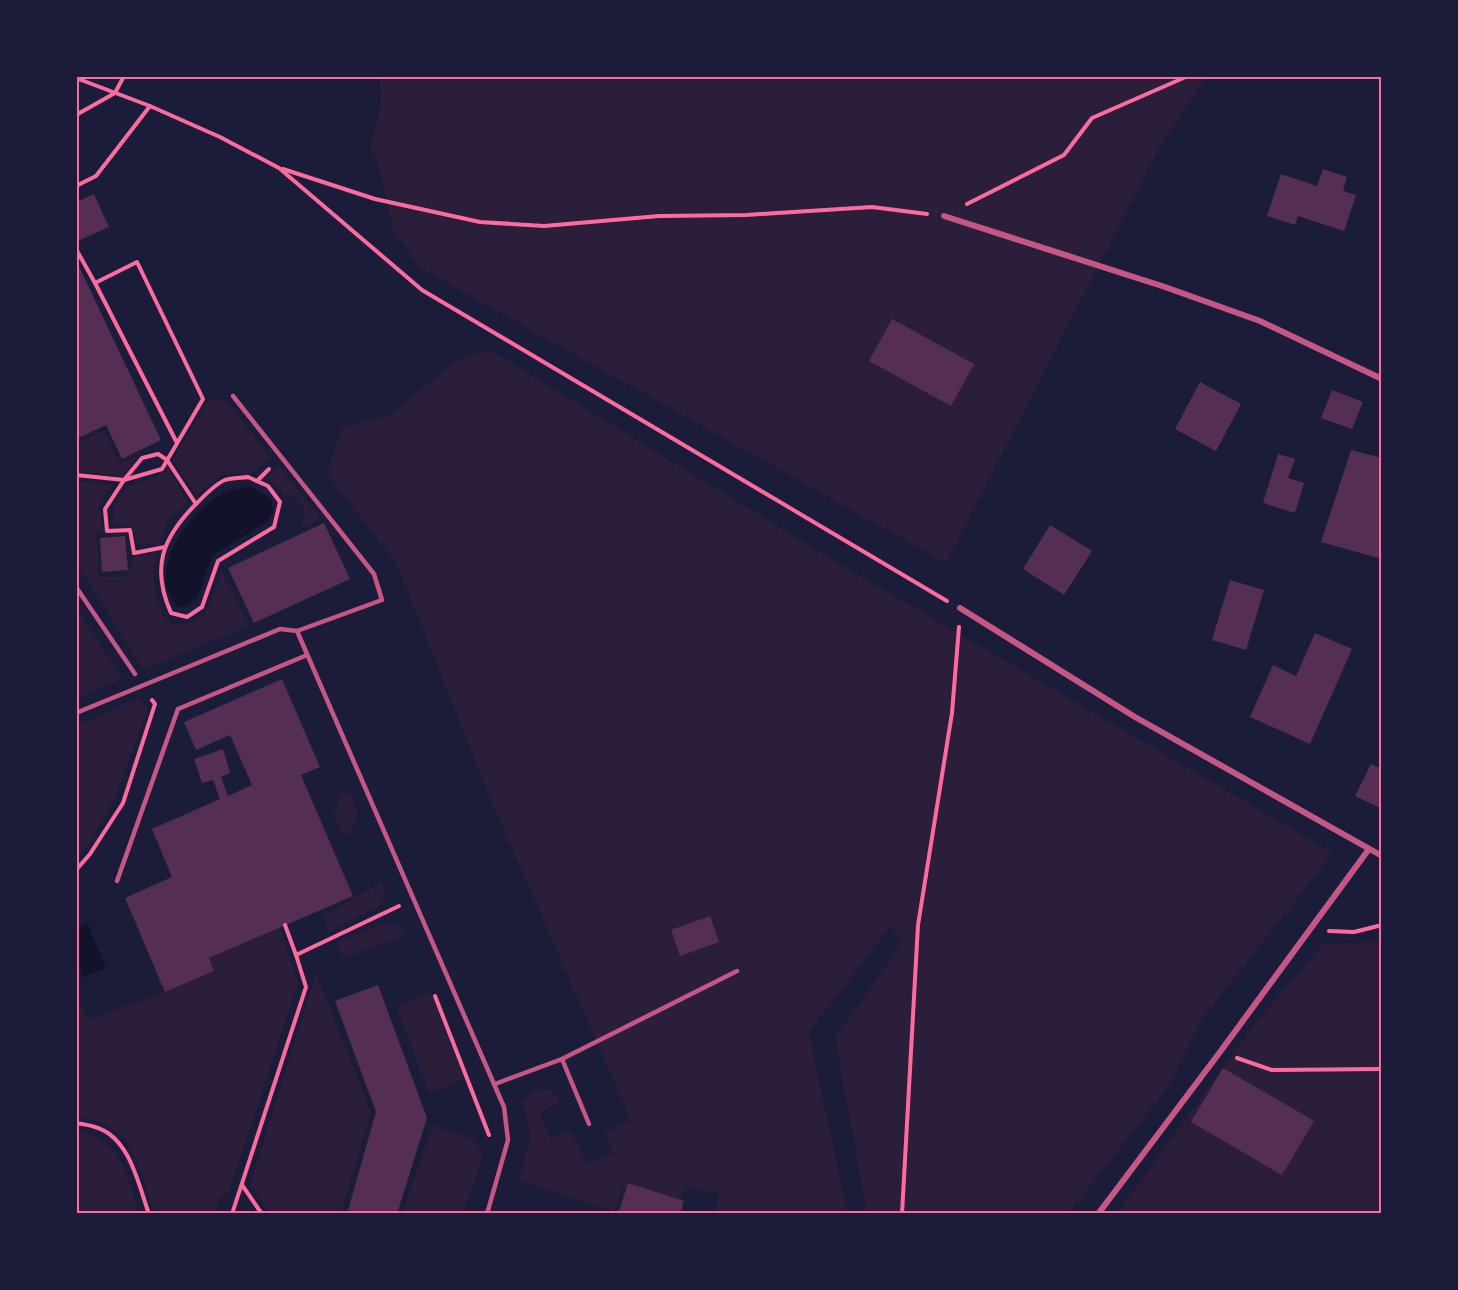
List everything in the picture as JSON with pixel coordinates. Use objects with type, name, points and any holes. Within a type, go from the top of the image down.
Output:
[{"type":"street","points":[[944,216],[1165,287],[1260,321],[1382,379]]},
{"type":"street","points":[[960,608],[1135,717],[1382,856]]},
{"type":"street","points":[[1098,1214],[1369,849]]},
{"type":"lane","points":[[76,713],[280,629],[297,631],[382,600],[374,574],[233,396]]},
{"type":"lane","points":[[76,587],[135,674]]},
{"type":"lane","points":[[297,631],[504,1107],[507,1140],[487,1214]]},
{"type":"lane","points":[[117,881],[178,709],[307,655]]},
{"type":"lane","points":[[495,1084],[562,1059],[737,971]]},
{"type":"lane","points":[[562,1059],[589,1124]]},
{"type":"path","points":[[76,115],[115,93],[124,76]]},
{"type":"path","points":[[76,78],[150,106],[220,137],[279,168],[375,199],[480,222],[544,226],[658,216],[746,215],[872,207],[944,216],[1064,155],[1092,118],[1188,76]]},
{"type":"path","points":[[76,186],[96,176],[150,106]]},
{"type":"path","points":[[279,168],[423,290],[960,608],[952,713],[918,925],[902,1214]]},
{"type":"path","points":[[76,249],[177,444]]},
{"type":"path","points":[[76,475],[124,480],[162,469],[203,399],[137,262],[95,283]]},
{"type":"path","points":[[165,547],[134,553],[129,530],[107,531],[105,508],[124,480],[142,458],[158,454],[167,460],[196,504]]},
{"type":"path","points":[[248,477],[268,486],[280,502],[274,527],[218,561],[202,607],[186,617],[171,613],[163,595],[160,570],[165,547],[178,522],[196,504],[223,480],[248,477]]},
{"type":"path","points":[[76,870],[90,854],[123,803],[155,704],[143,686]]},
{"type":"path","points":[[296,956],[399,906],[404,916]]},
{"type":"path","points":[[232,1214],[306,987],[285,925]]},
{"type":"path","points":[[1311,930],[1354,932],[1382,925]]},
{"type":"path","points":[[434,993],[489,1134],[489,1146]]},
{"type":"path","points":[[1220,1052],[1272,1070],[1382,1069]]},
{"type":"path","points":[[76,1123],[97,1127],[114,1138],[128,1156],[149,1214]]},
{"type":"path","points":[[242,1184],[262,1214]]},
{"type":"shaded area","points":[[380,77],[1206,77],[1159,148],[946,563],[421,268],[393,230],[381,173],[370,144],[381,107]]},
{"type":"shaded area","points":[[490,350],[828,557],[1333,853],[1201,1020],[1170,1085],[1068,1213],[867,1213],[835,1038],[903,942],[890,927],[809,1032],[847,1213],[715,1213],[719,1194],[686,1186],[679,1205],[622,1188],[615,1211],[518,1181],[531,1137],[522,1101],[533,1092],[551,1089],[560,1103],[539,1113],[550,1138],[571,1131],[587,1164],[613,1153],[605,1133],[631,1120],[488,793],[397,564],[327,474],[342,427],[390,415],[457,360]]},
{"type":"shaded area","points":[[222,399],[230,406],[270,457],[251,473],[222,475],[196,495],[173,460],[208,401]]},
{"type":"shaded area","points":[[105,430],[119,463],[140,454],[123,476],[77,471],[77,443]]},
{"type":"shaded area","points":[[279,465],[320,519],[302,528],[304,507],[295,496],[285,495],[267,478]]},
{"type":"shaded area","points":[[169,468],[188,503],[168,519],[158,545],[137,543],[132,526],[113,525],[113,508],[127,486],[161,475]]},
{"type":"shaded area","points":[[77,481],[111,485],[99,505],[103,532],[96,533],[99,577],[126,577],[134,557],[157,555],[153,568],[155,589],[162,615],[173,624],[193,623],[205,614],[222,571],[249,626],[143,670],[77,563]]},
{"type":"shaded area","points":[[250,486],[271,499],[273,511],[267,522],[214,554],[198,595],[187,606],[179,607],[169,594],[166,578],[168,562],[174,546],[194,517],[207,505],[219,496]]},
{"type":"shaded area","points":[[76,608],[122,679],[77,698],[76,698]]},
{"type":"shaded area","points":[[138,699],[148,707],[127,767],[101,824],[77,859],[77,725]]},
{"type":"shaded area","points":[[343,792],[351,795],[358,816],[350,835],[342,834],[334,813]]},
{"type":"shaded area","points":[[381,882],[386,892],[379,906],[329,932],[323,916]]},
{"type":"shaded area","points":[[87,923],[106,968],[83,977],[77,961],[77,928]]},
{"type":"shaded area","points":[[386,923],[399,926],[405,936],[344,958],[336,943]]},
{"type":"shaded area","points":[[280,928],[298,982],[229,1193],[220,1198],[215,1213],[155,1213],[138,1164],[123,1138],[111,1128],[77,1116],[76,997],[88,1019],[165,992],[214,971],[209,958]]},
{"type":"shaded area","points":[[1381,939],[1381,1213],[1117,1214],[1253,1026],[1323,944],[1372,942]]},
{"type":"shaded area","points":[[316,973],[371,1112],[341,1213],[270,1213],[250,1185]]},
{"type":"shaded area","points":[[431,993],[464,1080],[429,1093],[396,1006]]},
{"type":"shaded area","points":[[433,1125],[474,1139],[483,1157],[463,1213],[402,1213]]},
{"type":"shaded area","points":[[76,1131],[92,1135],[113,1150],[126,1172],[139,1213],[77,1213]]},
{"type":"building","points":[[1323,169],[1347,177],[1343,191],[1356,195],[1344,231],[1298,216],[1295,225],[1267,216],[1281,174],[1317,186]]},
{"type":"building","points":[[94,194],[109,227],[76,242],[76,202]]},
{"type":"building","points":[[76,260],[161,440],[122,459],[106,425],[76,439]]},
{"type":"building","points":[[892,319],[974,364],[951,406],[869,361]]},
{"type":"building","points":[[1200,382],[1241,404],[1216,451],[1175,429]]},
{"type":"building","points":[[1332,390],[1363,402],[1352,429],[1321,418]]},
{"type":"building","points":[[1351,450],[1382,458],[1382,548],[1378,558],[1321,542]]},
{"type":"building","points":[[1278,454],[1295,459],[1288,478],[1304,483],[1295,513],[1263,503]]},
{"type":"building","points":[[324,523],[350,579],[254,623],[228,568]]},
{"type":"building","points":[[1050,525],[1092,551],[1064,595],[1023,569]]},
{"type":"building","points":[[125,536],[128,570],[102,572],[100,538]]},
{"type":"building","points":[[1230,580],[1264,590],[1246,650],[1212,640]]},
{"type":"building","points":[[1315,633],[1352,649],[1310,744],[1250,717],[1273,665],[1296,676]]},
{"type":"building","points":[[282,679],[320,767],[301,775],[353,896],[209,958],[214,971],[165,992],[125,898],[172,877],[152,829],[220,799],[213,780],[202,783],[194,759],[223,749],[230,773],[221,777],[228,796],[252,785],[230,735],[196,750],[184,722]]},
{"type":"building","points":[[1371,764],[1382,769],[1382,809],[1355,796]]},
{"type":"building","points":[[710,916],[719,942],[680,956],[671,930]]},
{"type":"building","points":[[378,985],[427,1118],[397,1214],[347,1214],[376,1112],[335,1001]]},
{"type":"building","points":[[1223,1068],[1314,1121],[1282,1175],[1191,1122]]},
{"type":"building","points":[[628,1183],[684,1201],[680,1214],[618,1214]]}]
